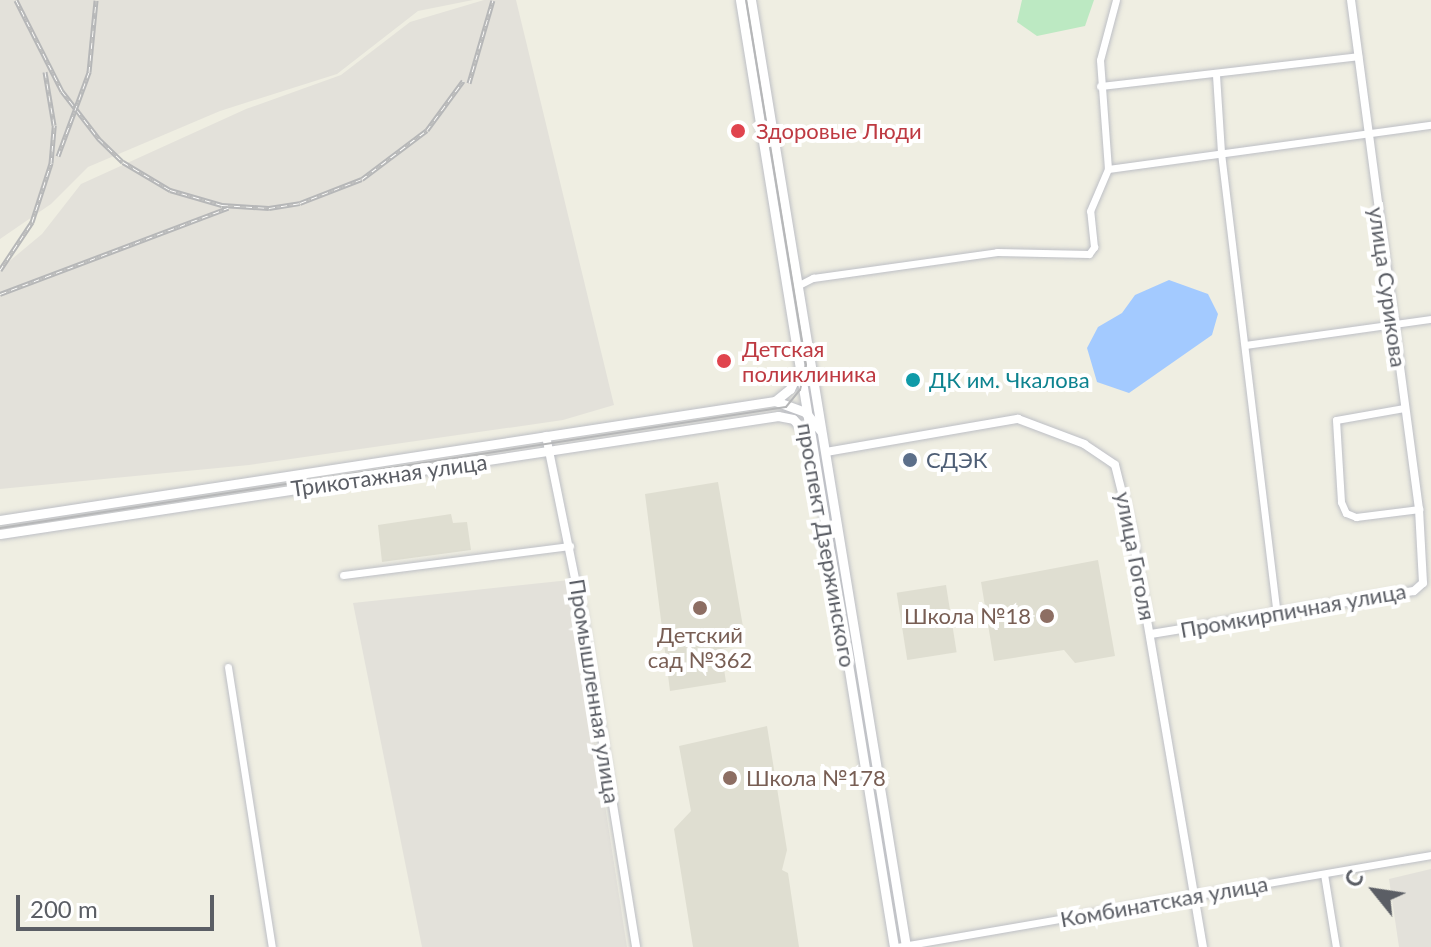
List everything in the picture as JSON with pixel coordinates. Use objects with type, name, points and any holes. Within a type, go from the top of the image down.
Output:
[{"type":"main road","name":"проспект Дзержинского","points":[[740,0],[805,412],[901,946]]},
{"type":"main road","name":"проспект Дзержинского","points":[[751,0],[826,452],[901,946]]},
{"type":"main road","points":[[778,416],[802,394],[812,365]]},
{"type":"main road","points":[[775,401],[790,389],[798,370]]},
{"type":"main road","points":[[775,401],[793,405],[805,412],[823,434]]},
{"type":"main road","name":"Трикотажная улица","points":[[0,520],[775,401]]},
{"type":"main road","points":[[778,416],[804,427],[810,438]]},
{"type":"main road","name":"Трикотажная улица","points":[[0,534],[778,416]]},
{"type":"street","points":[[799,285],[813,278],[997,252],[1082,258],[1094,247],[1090,211],[1108,169],[1100,86],[1102,41],[1116,0]]},
{"type":"street","name":"улица Сурикова","points":[[1351,0],[1426,573]]},
{"type":"street","points":[[1100,86],[1216,75],[1358,56]]},
{"type":"street","points":[[1216,75],[1221,153],[1277,613]]},
{"type":"street","points":[[1108,169],[1431,125]]},
{"type":"street","points":[[1245,345],[1431,319]]},
{"type":"street","points":[[1404,408],[1336,420],[1341,502],[1346,513],[1356,517],[1419,509]]},
{"type":"street","name":"улица Гоголя","points":[[826,452],[1018,419],[1084,444],[1115,465],[1121,476],[1151,634],[1203,947]]},
{"type":"street","name":"Промышленная улица","points":[[546,436],[552,451],[570,546],[636,947]]},
{"type":"street","points":[[343,575],[570,546]]},
{"type":"street","name":"Промкирпичная улица","points":[[1151,634],[1414,591],[1426,573]]},
{"type":"street","points":[[228,667],[272,947]]},
{"type":"street","name":"Комбинатская улица","points":[[901,946],[1431,855]]},
{"type":"street","points":[[1324,874],[1336,947]]},
{"type":"shaded area","points":[[0,0],[473,0],[418,11],[337,74],[220,111],[88,167],[51,204],[0,239]]},
{"type":"shaded area","points":[[484,0],[516,0],[614,405],[563,420],[249,465],[0,489],[0,269],[42,234],[81,184],[246,109],[341,75],[410,22]]},
{"type":"shaded area","points":[[718,482],[746,644],[721,649],[726,682],[670,691],[645,494]]},
{"type":"shaded area","points":[[451,514],[453,523],[467,522],[471,550],[382,562],[378,525]]},
{"type":"shaded area","name":"Школа №18","points":[[1098,560],[1115,656],[1075,663],[1064,650],[994,661],[981,582]]},
{"type":"shaded area","points":[[570,580],[627,947],[422,947],[353,603]]},
{"type":"shaded area","points":[[946,585],[957,652],[907,660],[897,593]]},
{"type":"shaded area","name":"Школа №178","points":[[767,726],[787,850],[782,870],[788,873],[799,947],[693,947],[674,829],[691,811],[679,746]]},
{"type":"shaded area","points":[[1431,869],[1431,947],[1399,947],[1389,879]]},
{"type":"green space","points":[[1022,0],[1094,0],[1085,26],[1037,36],[1017,22]]},
{"type":"water","points":[[1169,280],[1208,294],[1218,314],[1212,335],[1129,393],[1097,382],[1087,348],[1098,327],[1122,313],[1135,295]]},
{"type":"tram line","points":[[0,528],[786,407],[800,390],[806,365],[746,0]]},
{"type":"railway","points":[[16,0],[62,91],[99,139],[123,162],[170,190],[222,205],[269,208],[300,203],[362,179],[427,130],[463,81]]},
{"type":"railway","points":[[58,156],[89,72],[96,0]]},
{"type":"railway","points":[[469,83],[493,0]]},
{"type":"railway","points":[[0,270],[32,222],[51,163],[54,125],[45,72]]},
{"type":"railway","points":[[0,294],[228,208]]},
{"type":"place","name":"Здоровые Люди","points":[[738,131]]},
{"type":"place","name":"Детская поликлиника","points":[[724,361]]},
{"type":"place","name":"ДК им. Чкалова","points":[[913,380]]},
{"type":"place","name":"СДЭК","points":[[910,460]]},
{"type":"place","name":"Детский сад №362","points":[[700,608]]},
{"type":"place","name":"Школа №18","points":[[1047,616]]},
{"type":"place","name":"Школа №178","points":[[730,778]]}]
